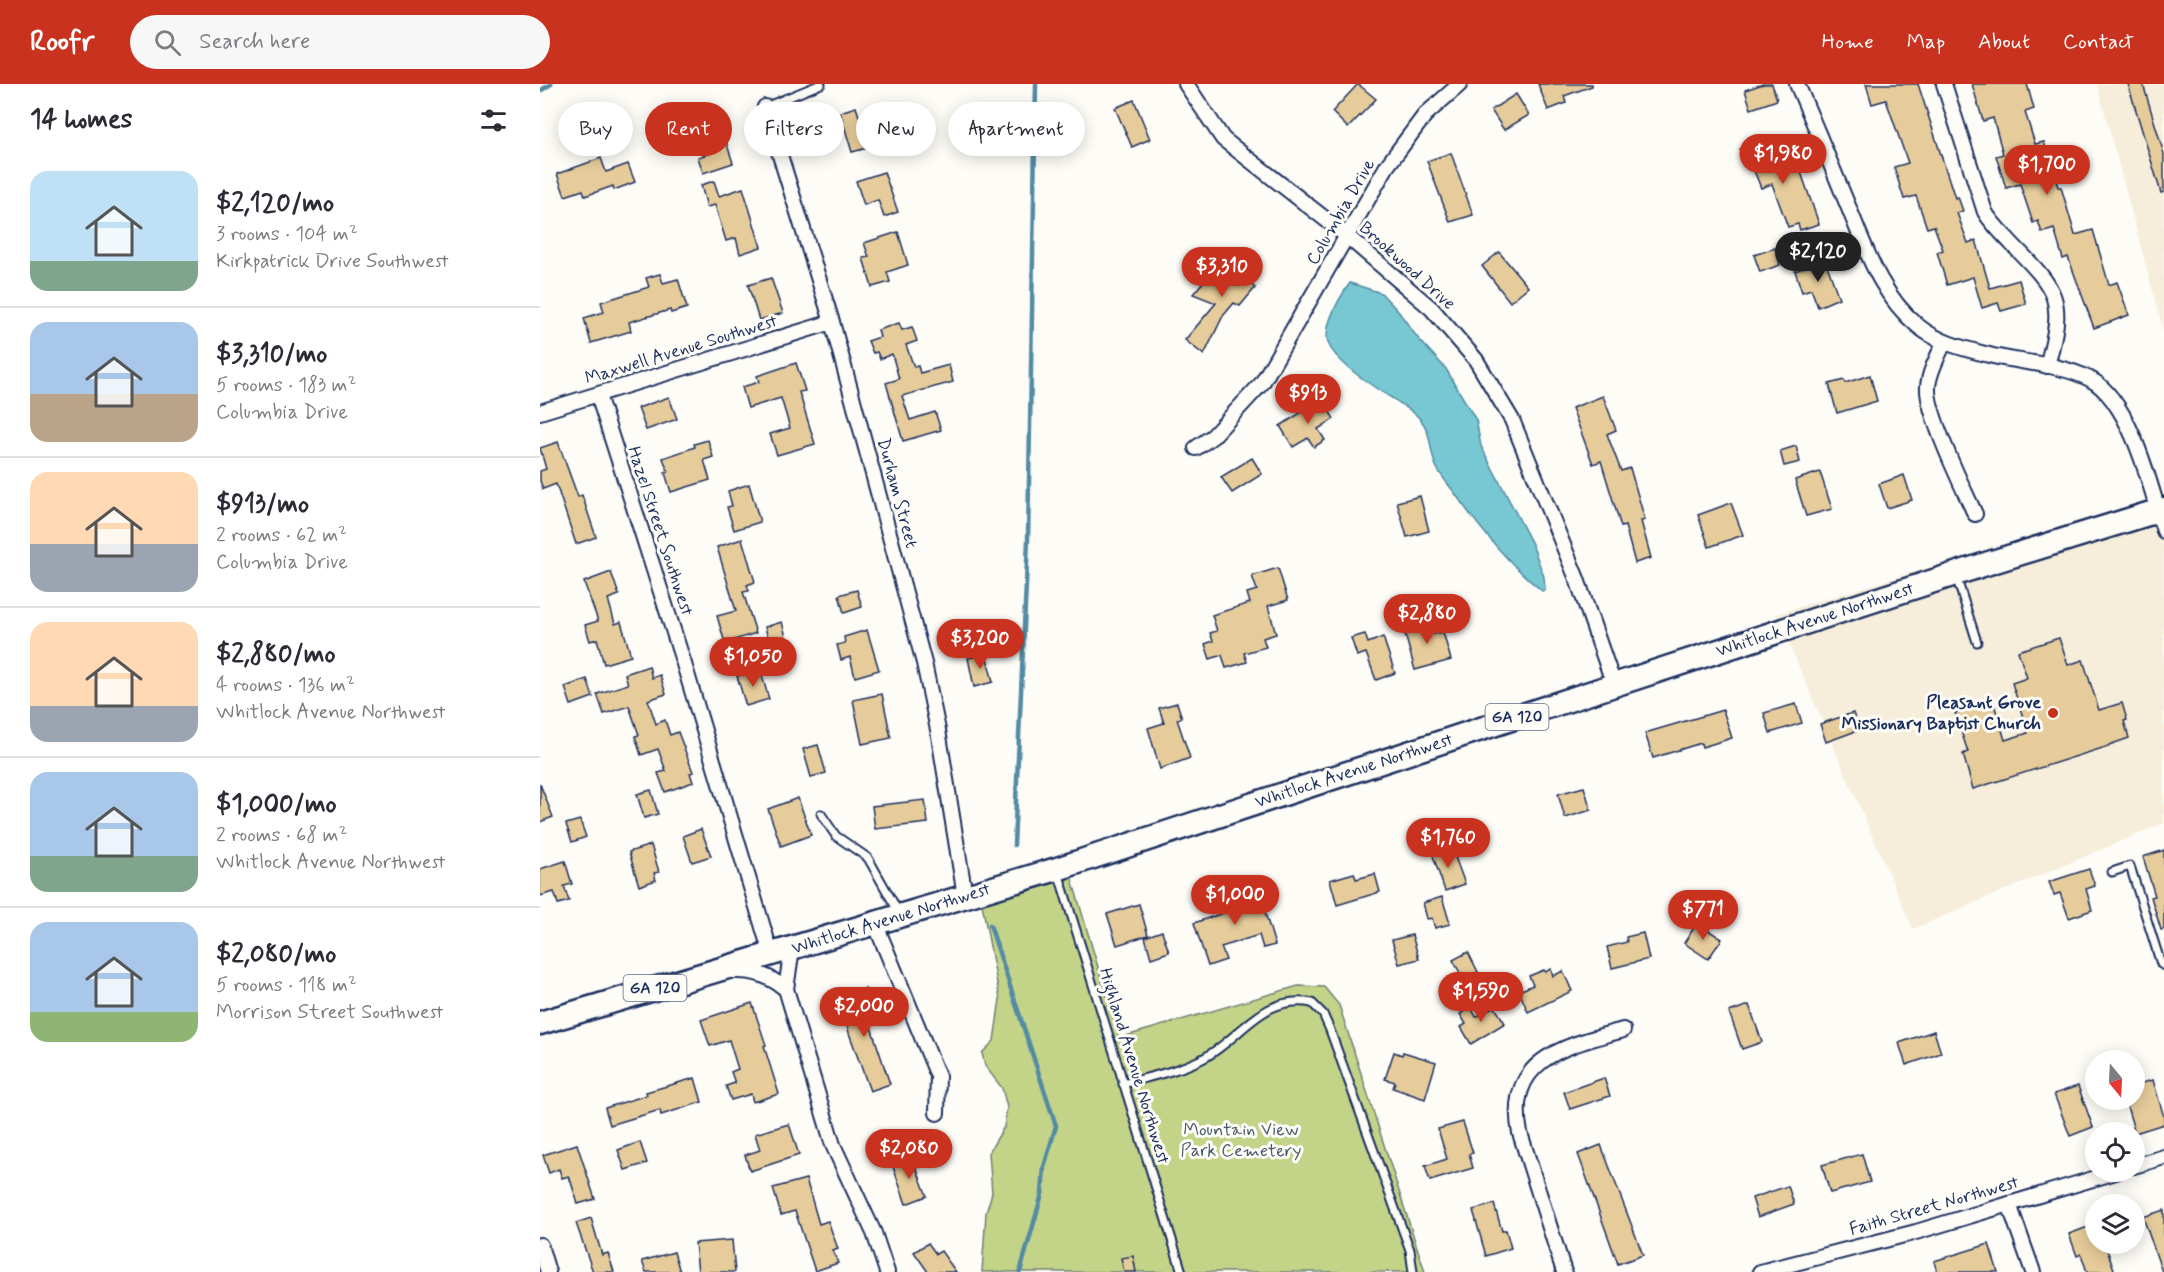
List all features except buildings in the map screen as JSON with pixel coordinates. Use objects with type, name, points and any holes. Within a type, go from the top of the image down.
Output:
[{"type":"highway","name":"Whitlock Avenue Northwest","points":[[540,1023],[1057,869],[1955,574],[2162,517]]},
{"type":"street","name":"Brookwood Drive","points":[[1186,84],[1223,139],[1347,236],[1432,309],[1476,360],[1512,420],[1577,579],[1614,685]]},
{"type":"street","name":"Columbia Drive","points":[[1196,448],[1212,436],[1262,383],[1387,166],[1425,115],[1460,84]]},
{"type":"street","points":[[1797,84],[1872,262],[1889,295],[1901,311],[1919,327],[1944,343],[2067,370],[2090,380],[2103,389],[2116,403],[2125,419],[2162,517]]},
{"type":"street","points":[[1944,84],[1985,212],[1994,225],[2040,272],[2052,291],[2057,309],[2057,330],[2047,366]]},
{"type":"street","name":"Durham Street","points":[[780,156],[832,322],[924,663],[938,730],[965,896]]},
{"type":"street","name":"Maxwell Avenue Southwest","points":[[540,412],[832,322]]},
{"type":"street","points":[[1944,343],[1928,386],[1929,398],[1946,447],[1975,514]]},
{"type":"street","name":"Hazel Street Southwest","points":[[598,395],[684,664],[781,951]]},
{"type":"street","points":[[875,923],[938,1076],[937,1113]]},
{"type":"street","points":[[781,951],[786,989],[833,1145],[874,1233],[887,1272]]},
{"type":"street","points":[[707,973],[757,972],[767,975],[786,989]]},
{"type":"street","points":[[1564,1272],[1520,1133],[1516,1115],[1517,1098],[1529,1074],[1551,1055],[1569,1045],[1623,1030]]},
{"type":"street","points":[[2145,1163],[2164,1157]]},
{"type":"street","name":"Faith Street Northwest","points":[[1760,1272],[1916,1232],[2085,1181]]},
{"type":"street","points":[[2009,1204],[2033,1272]]},
{"type":"street","points":[[540,1245],[548,1272]]},
{"type":"lane","points":[[777,102],[821,84]]},
{"type":"lane","points":[[1955,574],[1977,642]]},
{"type":"lane","points":[[821,814],[836,836],[868,858],[900,916]]},
{"type":"lane","points":[[2112,872],[2130,866],[2164,966]]},
{"type":"lane","name":"Highland Avenue Northwest","points":[[1057,869],[1182,1272]]},
{"type":"lane","points":[[1123,1084],[1180,1068],[1205,1058],[1222,1047],[1242,1027],[1279,1004],[1291,1001],[1312,1003],[1323,1014],[1330,1030],[1410,1250],[1413,1272]]},
{"type":"shaded area","points":[[2097,84],[2164,84],[2164,333]]},
{"type":"shaded area","points":[[2164,496],[2164,823],[1913,929],[1776,614]]},
{"type":"green space","name":"Mountain View Park Cemetery","points":[[1071,876],[1119,1038],[1298,986],[1324,987],[1339,1005],[1425,1272],[982,1272],[986,1213],[992,1193],[989,1152],[1004,1127],[1007,1107],[1002,1088],[985,1066],[982,1053],[994,1041],[1000,999],[982,904]]},
{"type":"water","points":[[1350,283],[1381,293],[1446,369],[1476,420],[1481,446],[1532,544],[1544,577],[1545,590],[1542,591],[1529,580],[1506,557],[1444,479],[1434,460],[1427,430],[1418,416],[1358,376],[1340,360],[1329,345],[1327,338],[1329,322]]},
{"type":"waterway","points":[[540,91],[551,84]]},
{"type":"waterway","points":[[1014,845],[1028,540],[1036,84]]},
{"type":"waterway","points":[[990,925],[1056,1126],[1044,1167],[1042,1194],[1020,1272]]},
{"type":"place","name":"Pleasant Grove Missionary Baptist Church","points":[[2053,713]]}]
